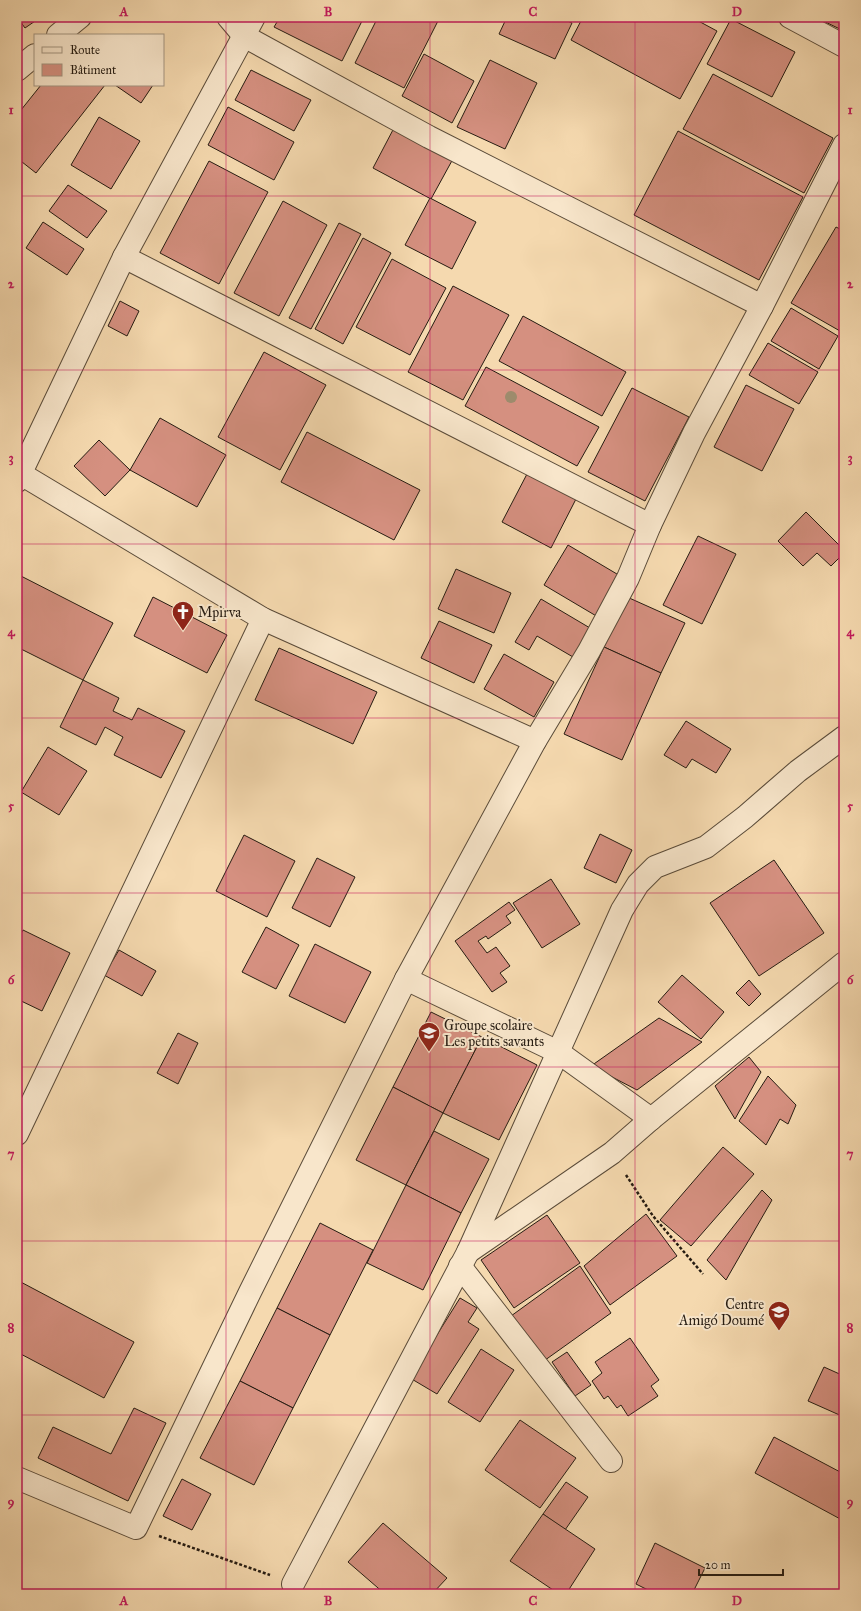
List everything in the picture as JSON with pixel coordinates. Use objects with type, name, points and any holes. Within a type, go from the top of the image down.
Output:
[{"type":"street","points":[[59,34],[80,17]]},
{"type":"street","points":[[228,17],[244,36],[429,137],[762,306]]},
{"type":"street","points":[[254,17],[124,257],[19,478],[263,619],[535,741]]},
{"type":"street","points":[[790,17],[844,46]]},
{"type":"street","points":[[17,70],[34,56]]},
{"type":"street","points":[[17,1478],[136,1528],[250,1292],[406,979],[535,741],[589,651],[628,578],[650,525],[694,433],[762,306],[844,145]]},
{"type":"street","points":[[124,257],[650,525]]},
{"type":"street","points":[[17,1134],[263,619]]},
{"type":"street","points":[[293,1584],[464,1259],[622,910],[638,884],[654,867],[706,847],[745,817],[798,771],[844,737]]},
{"type":"street","points":[[464,1259],[612,1153],[651,1119],[844,962]]},
{"type":"street","points":[[406,979],[558,1052],[651,1119]]},
{"type":"street","points":[[464,1259],[610,1461]]},
{"type":"path","points":[[612,1153],[653,1216],[703,1274]]},
{"type":"path","points":[[136,1528],[293,1584]]},
{"type":"building","points":[[17,17],[41,17],[25,28]]},
{"type":"building","points":[[280,17],[364,17],[342,61],[274,27]]},
{"type":"building","points":[[378,17],[440,17],[404,88],[355,63]]},
{"type":"building","points":[[507,17],[559,17],[572,23],[555,59],[499,34]]},
{"type":"building","points":[[583,17],[691,17],[717,31],[680,99],[571,40]]},
{"type":"building","points":[[815,17],[844,17],[844,31]]},
{"type":"building","points":[[731,19],[795,52],[772,97],[707,64]]},
{"type":"building","points":[[424,54],[474,81],[452,123],[402,96]]},
{"type":"building","points":[[490,60],[537,83],[505,149],[457,127]]},
{"type":"building","points":[[251,70],[311,100],[294,131],[235,100]]},
{"type":"building","points":[[713,74],[833,138],[804,193],[683,129]]},
{"type":"building","points":[[40,86],[104,86],[36,173],[17,158],[17,115]]},
{"type":"building","points":[[116,86],[152,86],[141,103]]},
{"type":"building","points":[[228,107],[294,142],[274,180],[208,145]]},
{"type":"building","points":[[99,117],[140,141],[111,189],[71,165]]},
{"type":"building","points":[[395,126],[454,157],[431,199],[373,168]]},
{"type":"building","points":[[678,131],[803,197],[759,280],[634,215]]},
{"type":"building","points":[[209,161],[268,192],[219,284],[160,253]]},
{"type":"building","points":[[68,185],[107,211],[87,238],[49,211]]},
{"type":"building","points":[[430,198],[476,222],[452,269],[405,245]]},
{"type":"building","points":[[283,201],[327,225],[279,316],[234,293]]},
{"type":"building","points":[[43,222],[84,249],[67,275],[26,248]]},
{"type":"building","points":[[339,223],[361,234],[311,329],[289,318]]},
{"type":"building","points":[[836,227],[844,231],[844,324],[840,331],[791,303]]},
{"type":"building","points":[[363,238],[391,253],[343,344],[315,329]]},
{"type":"building","points":[[392,259],[446,288],[410,355],[356,327]]},
{"type":"building","points":[[453,286],[509,315],[463,400],[408,372]]},
{"type":"building","points":[[120,301],[139,311],[127,336],[108,326]]},
{"type":"building","points":[[791,308],[838,336],[819,369],[771,341]]},
{"type":"building","points":[[523,316],[626,372],[602,416],[499,361]]},
{"type":"building","points":[[768,343],[818,372],[799,404],[749,375]]},
{"type":"building","points":[[264,352],[326,385],[280,470],[218,437]]},
{"type":"building","points":[[486,367],[599,427],[577,466],[465,406]]},
{"type":"building","points":[[746,385],[794,409],[762,471],[714,447]]},
{"type":"building","points":[[632,388],[689,417],[645,501],[588,472]]},
{"type":"building","points":[[160,418],[226,455],[197,507],[130,470]]},
{"type":"building","points":[[307,432],[420,490],[394,540],[281,482]]},
{"type":"building","points":[[99,440],[130,470],[105,496],[74,466]]},
{"type":"building","points":[[527,474],[576,499],[551,548],[502,522]]},
{"type":"building","points":[[806,512],[844,550],[844,553],[831,566],[817,553],[803,566],[778,541]]},
{"type":"building","points":[[698,536],[736,554],[702,624],[663,605]]},
{"type":"building","points":[[568,545],[622,577],[598,617],[544,585]]},
{"type":"building","points":[[456,569],[511,593],[494,633],[438,609]]},
{"type":"building","points":[[17,574],[113,623],[83,680],[17,647]]},
{"type":"building","points":[[153,597],[227,635],[207,673],[134,636]]},
{"type":"building","points":[[627,597],[685,623],[661,673],[604,647]]},
{"type":"building","points":[[541,599],[590,628],[573,657],[537,636],[529,650],[515,642]]},
{"type":"building","points":[[439,621],[492,645],[474,683],[421,658]]},
{"type":"building","points":[[604,647],[661,673],[622,760],[564,734]]},
{"type":"building","points":[[279,648],[377,692],[353,744],[255,700]]},
{"type":"building","points":[[504,654],[554,682],[534,717],[484,689]]},
{"type":"building","points":[[83,680],[119,698],[113,711],[132,720],[138,708],[185,731],[161,778],[114,755],[123,737],[105,727],[96,745],[60,727]]},
{"type":"building","points":[[686,721],[731,749],[716,773],[692,759],[686,768],[664,755]]},
{"type":"building","points":[[48,747],[87,771],[59,815],[21,792]]},
{"type":"building","points":[[600,834],[632,850],[616,883],[584,868]]},
{"type":"building","points":[[244,835],[295,861],[267,917],[216,891]]},
{"type":"building","points":[[317,858],[355,877],[330,927],[292,908]]},
{"type":"building","points":[[774,860],[824,933],[759,976],[710,903]]},
{"type":"building","points":[[551,879],[580,924],[542,948],[513,903]]},
{"type":"building","points":[[509,902],[515,910],[506,916],[511,923],[488,939],[486,936],[478,941],[487,953],[496,947],[510,966],[500,973],[507,982],[492,992],[455,941]]},
{"type":"building","points":[[266,927],[299,945],[276,989],[242,972]]},
{"type":"building","points":[[23,930],[70,953],[42,1011],[17,999],[17,941]]},
{"type":"building","points":[[315,944],[371,972],[345,1023],[289,996]]},
{"type":"building","points":[[119,950],[156,971],[142,996],[104,975]]},
{"type":"building","points":[[682,975],[724,1012],[701,1039],[658,1002]]},
{"type":"building","points":[[749,980],[761,994],[749,1006],[736,993]]},
{"type":"building","points":[[431,1012],[482,1037],[443,1113],[393,1087]]},
{"type":"building","points":[[659,1018],[702,1042],[637,1090],[591,1066]]},
{"type":"building","points":[[178,1033],[198,1043],[178,1084],[157,1073]]},
{"type":"building","points":[[482,1037],[537,1065],[499,1140],[443,1113]]},
{"type":"building","points":[[749,1057],[761,1072],[735,1119],[715,1086]]},
{"type":"building","points":[[768,1076],[796,1105],[788,1124],[780,1119],[766,1145],[739,1121]]},
{"type":"building","points":[[393,1087],[443,1113],[406,1185],[356,1160]]},
{"type":"building","points":[[434,1131],[489,1159],[461,1213],[406,1185]]},
{"type":"building","points":[[723,1147],[754,1174],[691,1246],[660,1220]]},
{"type":"building","points":[[406,1185],[461,1213],[423,1290],[367,1263]]},
{"type":"building","points":[[762,1190],[772,1200],[726,1280],[707,1260]]},
{"type":"building","points":[[646,1214],[677,1256],[610,1305],[584,1266]]},
{"type":"building","points":[[547,1215],[580,1263],[514,1308],[481,1260]]},
{"type":"building","points":[[320,1223],[373,1250],[330,1335],[277,1308]]},
{"type":"building","points":[[580,1266],[611,1313],[541,1363],[511,1316]]},
{"type":"building","points":[[17,1280],[134,1342],[104,1398],[17,1352]]},
{"type":"building","points":[[460,1298],[477,1308],[468,1322],[479,1329],[437,1394],[410,1378]]},
{"type":"building","points":[[277,1308],[330,1335],[293,1408],[240,1381]]},
{"type":"building","points":[[630,1338],[659,1380],[651,1386],[658,1396],[628,1416],[621,1405],[617,1408],[608,1396],[604,1399],[592,1381],[602,1373],[595,1362]]},
{"type":"building","points":[[481,1349],[514,1370],[480,1422],[448,1402]]},
{"type":"building","points":[[567,1352],[591,1385],[575,1396],[552,1362]]},
{"type":"building","points":[[824,1367],[844,1376],[844,1417],[808,1401]]},
{"type":"building","points":[[240,1381],[293,1408],[254,1485],[200,1458]]},
{"type":"building","points":[[134,1408],[166,1423],[128,1501],[38,1458],[53,1427],[111,1454]]},
{"type":"building","points":[[520,1420],[576,1458],[540,1508],[485,1470]]},
{"type":"building","points":[[774,1437],[844,1474],[844,1521],[755,1473]]},
{"type":"building","points":[[182,1479],[211,1494],[192,1530],[163,1516]]},
{"type":"building","points":[[566,1482],[588,1497],[565,1530],[543,1514]]},
{"type":"building","points":[[543,1514],[595,1549],[566,1594],[559,1594],[510,1561]]},
{"type":"building","points":[[383,1523],[447,1578],[432,1594],[385,1594],[348,1562]]},
{"type":"building","points":[[655,1543],[705,1568],[692,1594],[656,1594],[636,1584]]},
{"type":"place","name":"Mpirva","points":[[183,632]]},
{"type":"place","name":"Groupe scolaire Les petits savants","points":[[429,1052]]},
{"type":"place","name":"Centre Amigó Doumé","points":[[779,1332]]}]
